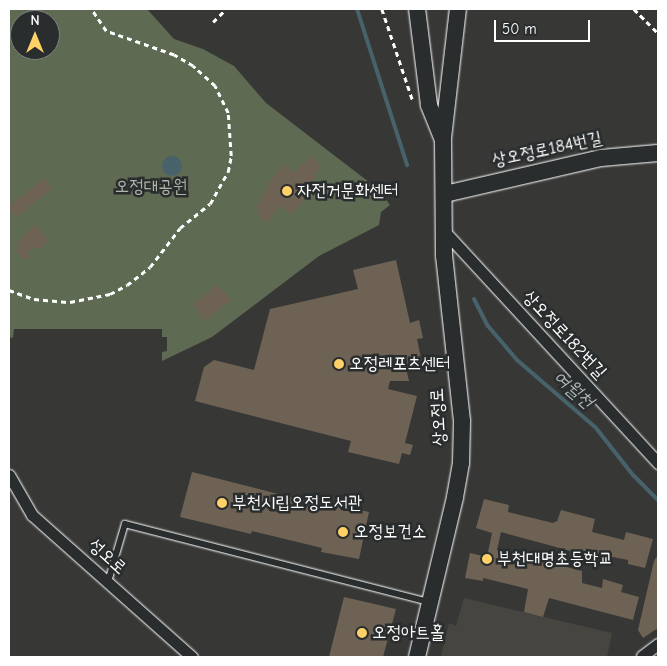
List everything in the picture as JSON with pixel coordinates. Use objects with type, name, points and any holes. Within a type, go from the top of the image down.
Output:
[{"type":"street","points":[[418,9],[429,105],[443,140]]},
{"type":"street","points":[[443,140],[458,9]]},
{"type":"street","name":"상오정로","points":[[417,657],[461,463],[462,421],[444,231],[443,140]]},
{"type":"street","name":"상오정로184번길","points":[[445,194],[601,158],[658,153]]},
{"type":"street","name":"상오정로182번길","points":[[444,231],[658,463]]},
{"type":"street","name":"성오로","points":[[9,475],[32,515],[192,657]]},
{"type":"street","points":[[642,656],[658,644]]},
{"type":"lane","points":[[108,582],[125,524],[430,602]]},
{"type":"path","points":[[9,290],[34,299],[70,302],[104,295],[127,285],[150,267],[180,228],[210,204],[228,172],[231,156],[228,113],[215,86],[193,66],[174,55],[106,31],[92,9]]},
{"type":"path","points":[[213,22],[226,9]]},
{"type":"path","points":[[634,9],[658,34]]},
{"type":"shaded area","name":"부천대명초등학교","points":[[464,598],[612,633],[607,657],[441,657],[449,623],[456,626]]},
{"type":"green space","name":"오정대공원","points":[[9,9],[147,9],[174,39],[203,49],[234,66],[266,103],[378,189],[390,205],[381,212],[379,225],[319,256],[212,337],[162,361],[162,352],[167,351],[167,337],[162,337],[162,329],[14,329],[13,338],[9,337]]},
{"type":"water","points":[[172,156],[179,159],[182,166],[179,173],[172,176],[165,173],[162,166],[165,159]]},
{"type":"building","name":"자전거문화센터","points":[[312,156],[320,166],[306,197],[291,215],[281,205],[266,223],[257,213],[257,207],[270,181],[285,164],[293,173]]},
{"type":"building","points":[[44,178],[52,188],[16,217],[9,206]]},
{"type":"building","points":[[35,225],[49,240],[42,248],[33,248],[28,252],[29,258],[23,259],[16,250],[20,246],[17,243]]},
{"type":"building","name":"오정레포츠센터","points":[[396,260],[410,323],[419,320],[423,338],[417,339],[423,368],[407,372],[409,381],[390,381],[388,389],[417,396],[405,443],[413,445],[410,455],[402,453],[399,464],[348,452],[351,441],[195,401],[204,367],[214,360],[254,370],[270,309],[358,289],[353,270]]},
{"type":"building","points":[[217,285],[232,300],[204,321],[193,304]]},
{"type":"building","points":[[192,472],[302,500],[302,497],[369,512],[359,559],[321,552],[322,548],[252,531],[251,534],[180,517]]},
{"type":"building","name":"부천대명초등학교","points":[[484,499],[509,505],[508,512],[553,523],[557,521],[561,510],[595,519],[592,532],[624,540],[626,532],[653,539],[645,568],[628,564],[628,560],[578,550],[578,553],[501,532],[497,550],[506,553],[504,562],[523,566],[525,558],[532,558],[582,571],[582,583],[602,588],[603,579],[623,585],[621,592],[639,597],[633,620],[549,598],[543,617],[524,612],[528,589],[483,578],[483,581],[465,578],[470,553],[487,557],[492,533],[476,528]]},
{"type":"building","points":[[658,555],[658,628],[643,638],[638,630],[654,561]]},
{"type":"building","name":"오정아트홀","points":[[344,597],[396,609],[383,657],[329,657]]},
{"type":"waterway","name":"여월천","points":[[357,9],[407,165]]},
{"type":"waterway","name":"여월천","points":[[474,299],[488,326],[517,360],[596,428],[633,475],[658,500]]},
{"type":"place","name":"자전거문화센터","points":[[287,191]]},
{"type":"place","name":"오정레포츠센터","points":[[339,364]]},
{"type":"place","name":"부천시립오정도서관","points":[[222,503]]},
{"type":"place","name":"오정보건소","points":[[343,532]]},
{"type":"place","name":"부천대명초등학교","points":[[487,559]]},
{"type":"place","name":"오정아트홀","points":[[362,633]]}]
